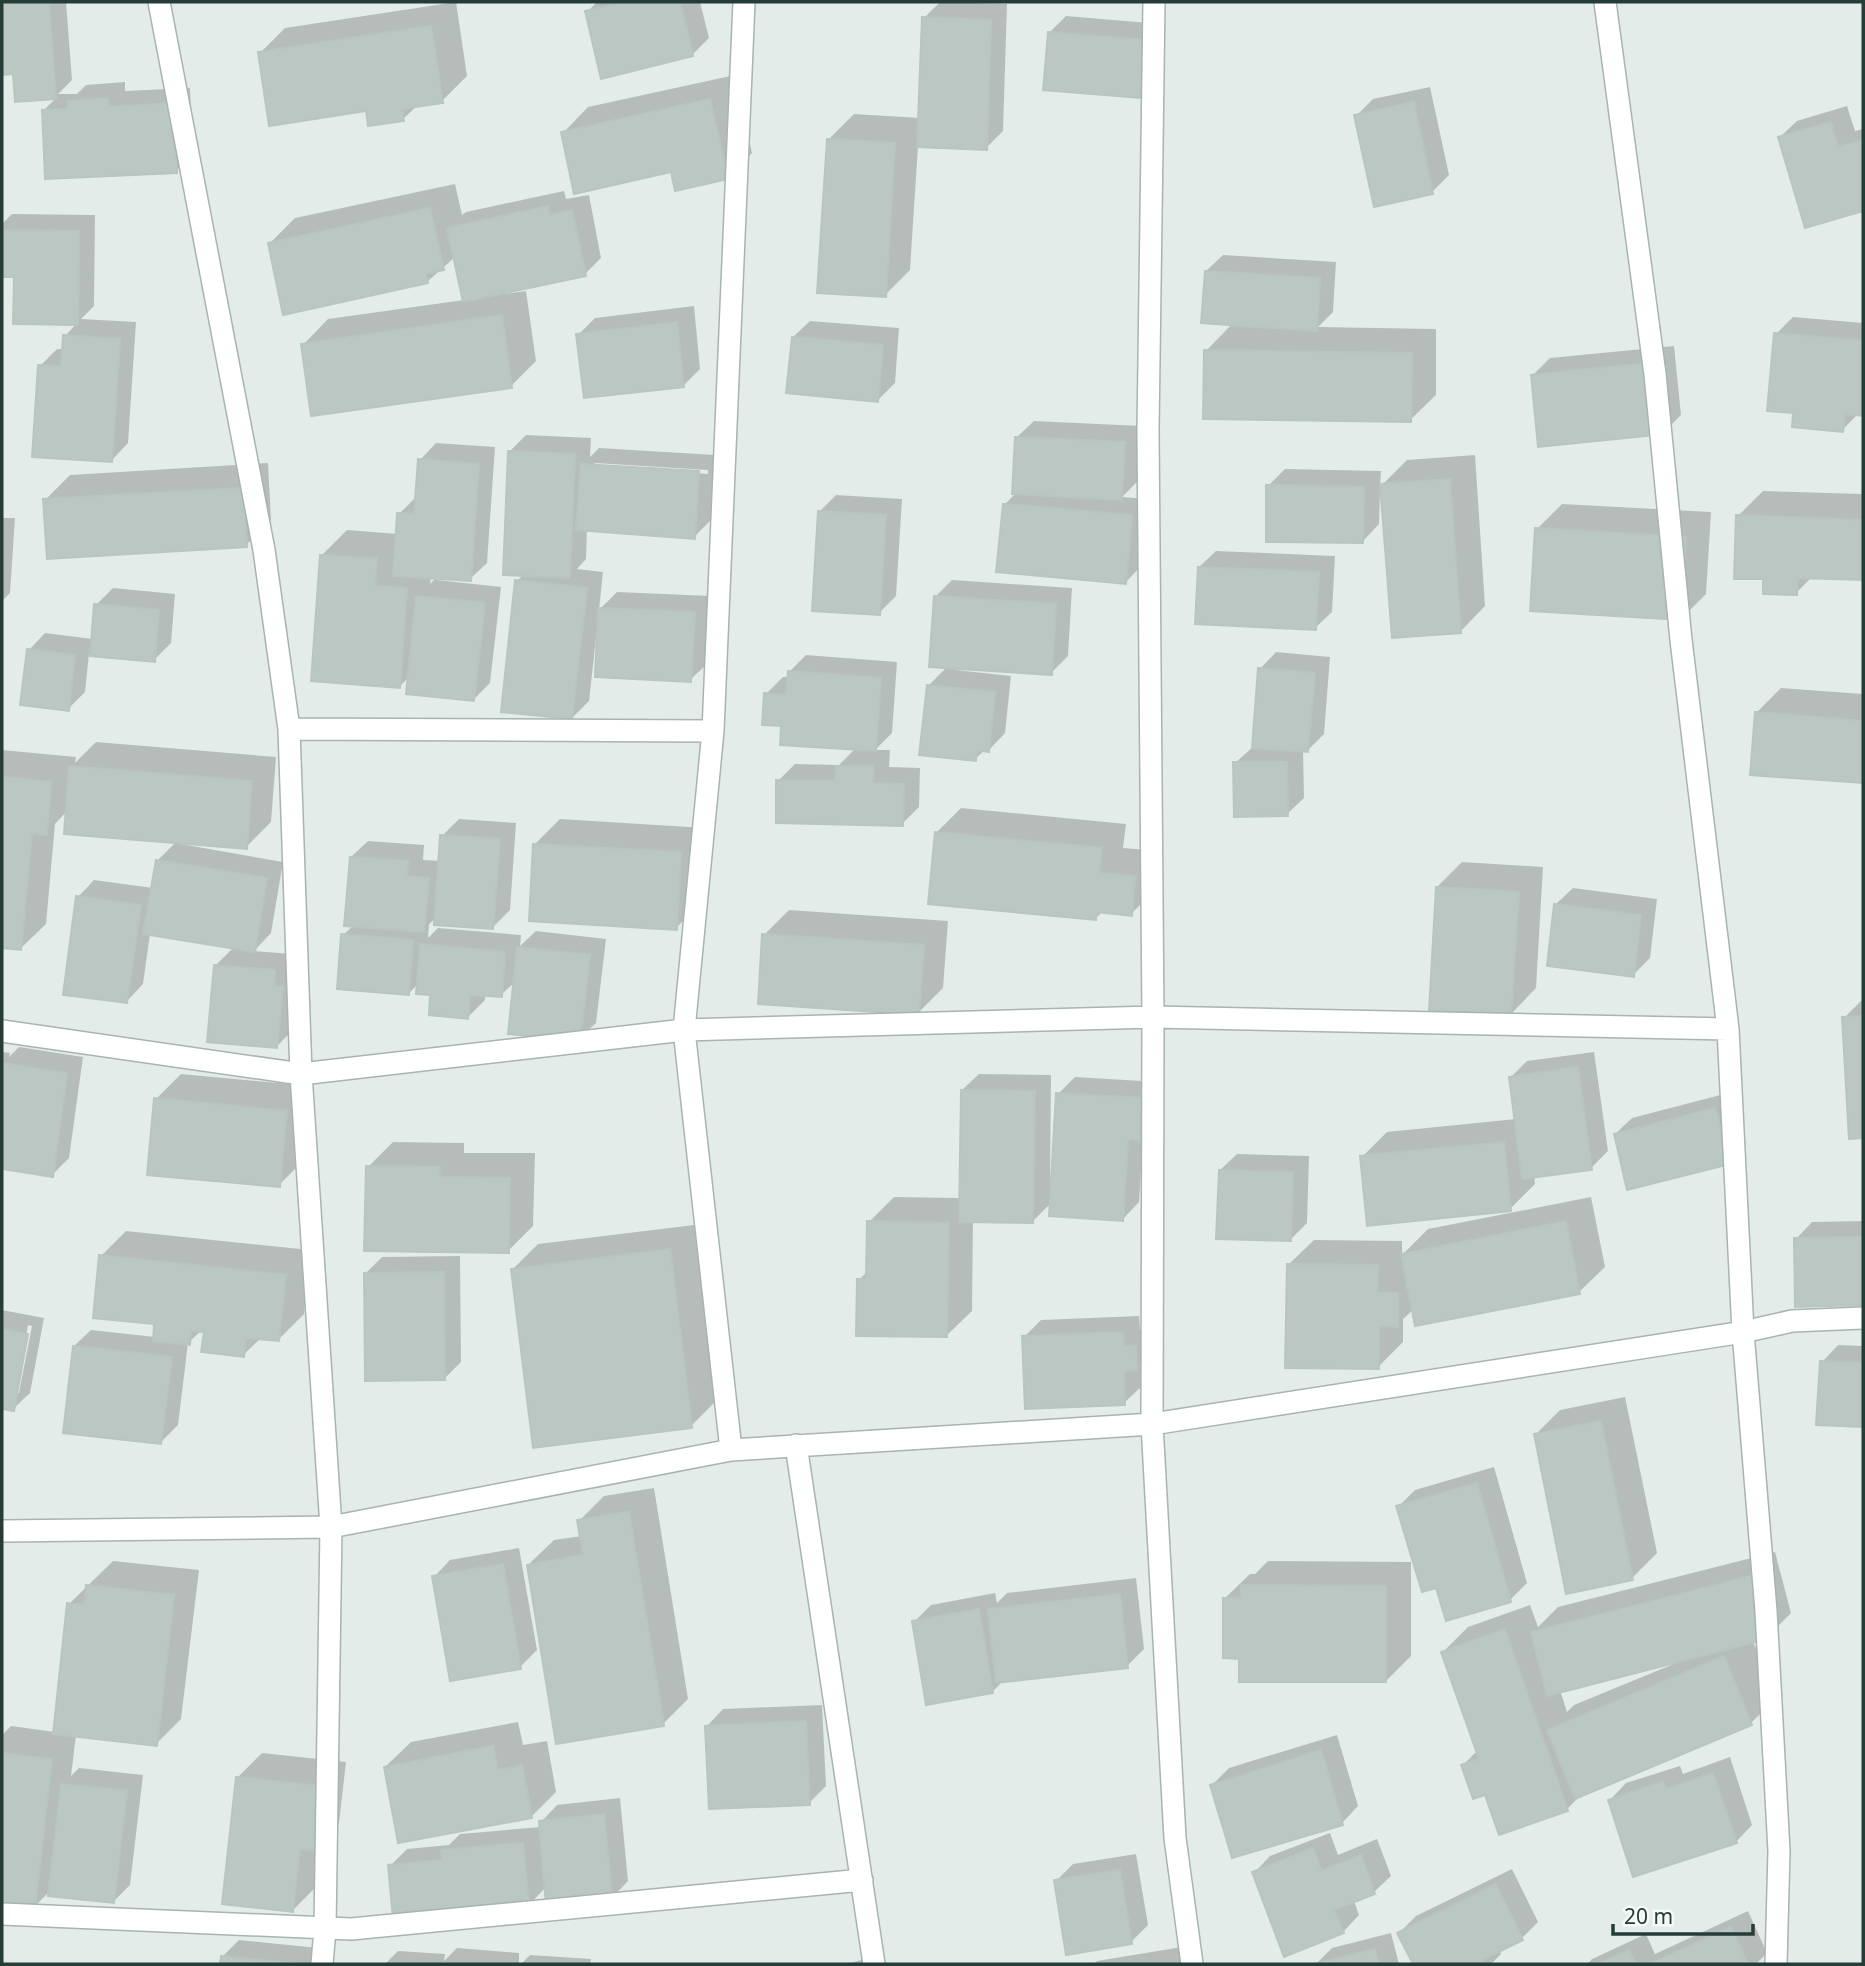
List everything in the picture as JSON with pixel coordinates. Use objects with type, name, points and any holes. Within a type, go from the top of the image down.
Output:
[{"type":"street","points":[[159,2],[264,550],[289,729],[301,1074],[331,1527],[325,1929],[322,1964]]},
{"type":"street","points":[[731,1450],[684,1030],[713,731],[744,2]]},
{"type":"street","points":[[1154,2],[1148,430],[1153,1017],[1152,1424],[1175,1838],[1192,1964]]},
{"type":"street","points":[[1605,2],[1655,374],[1681,640],[1728,1029],[1744,1332],[1768,1637],[1779,1851],[1776,1964]]},
{"type":"street","points":[[289,729],[713,731]]},
{"type":"street","points":[[2,1031],[301,1074],[684,1030],[1153,1017],[1728,1029]]},
{"type":"street","points":[[2,1531],[331,1527],[731,1450],[1152,1424],[1744,1332],[1792,1321],[1863,1318]]},
{"type":"street","points":[[796,1445],[874,1964]]},
{"type":"street","points":[[2,1914],[325,1929],[365,1928],[862,1880]]},
{"type":"building","points":[[2,2],[49,2],[56,99],[15,102],[13,74],[2,75]]},
{"type":"building","points":[[627,2],[680,2],[693,56],[601,79],[585,11]]},
{"type":"building","points":[[922,17],[991,20],[987,150],[917,147]]},
{"type":"building","points":[[431,26],[443,103],[402,109],[404,121],[368,126],[366,111],[269,126],[258,52]]},
{"type":"building","points":[[1048,32],[1145,40],[1141,98],[1043,90]]},
{"type":"building","points":[[108,98],[109,107],[173,103],[177,173],[45,179],[42,110],[68,109],[68,101]]},
{"type":"building","points":[[710,99],[728,179],[675,191],[671,172],[574,194],[561,132]]},
{"type":"building","points":[[1414,102],[1433,194],[1374,207],[1354,115]]},
{"type":"building","points":[[1831,122],[1838,147],[1863,140],[1863,211],[1805,228],[1778,137]]},
{"type":"building","points":[[827,139],[895,143],[886,297],[817,293]]},
{"type":"building","points":[[548,206],[550,215],[572,210],[586,276],[463,302],[447,228]]},
{"type":"building","points":[[430,208],[444,270],[426,274],[428,283],[283,315],[268,243]]},
{"type":"building","points":[[2,230],[79,231],[78,325],[13,324],[14,277],[2,277]]},
{"type":"building","points":[[1205,271],[1320,278],[1317,331],[1201,323]]},
{"type":"building","points":[[502,315],[512,388],[311,416],[301,344]]},
{"type":"building","points":[[677,322],[684,387],[584,398],[576,334]]},
{"type":"building","points":[[1774,333],[1863,341],[1863,416],[1845,414],[1843,432],[1792,427],[1793,413],[1767,411]]},
{"type":"building","points":[[63,335],[120,339],[112,462],[32,457],[38,365],[61,366]]},
{"type":"building","points":[[792,337],[883,345],[878,402],[786,393]]},
{"type":"building","points":[[1204,350],[1412,353],[1411,422],[1203,419]]},
{"type":"building","points":[[1658,362],[1665,434],[1538,447],[1531,375]]},
{"type":"building","points":[[1015,437],[1125,442],[1122,500],[1012,494]]},
{"type":"building","points":[[508,451],[575,454],[570,578],[503,575]]},
{"type":"building","points":[[418,459],[479,464],[471,581],[393,576],[397,513],[414,514]]},
{"type":"building","points":[[581,464],[699,471],[695,539],[576,530]]},
{"type":"building","points":[[1450,479],[1461,633],[1392,638],[1380,484]]},
{"type":"building","points":[[1266,485],[1364,487],[1363,543],[1266,542]]},
{"type":"building","points":[[243,488],[247,547],[47,559],[43,499]]},
{"type":"building","points":[[1003,504],[1132,515],[1126,584],[996,572]]},
{"type":"building","points":[[818,511],[886,515],[880,615],[812,611]]},
{"type":"building","points":[[1736,515],[1863,520],[1863,580],[1797,578],[1797,595],[1763,594],[1763,579],[1734,579]]},
{"type":"building","points":[[1535,528],[1686,537],[1682,620],[1530,611]]},
{"type":"building","points":[[320,555],[377,559],[375,586],[407,588],[400,688],[311,681]]},
{"type":"building","points":[[1198,567],[1319,572],[1316,630],[1195,624]]},
{"type":"building","points":[[515,580],[587,588],[572,719],[501,712]]},
{"type":"building","points":[[416,596],[485,603],[474,701],[406,694]]},
{"type":"building","points":[[934,596],[1056,604],[1052,675],[929,667]]},
{"type":"building","points":[[94,604],[159,610],[155,662],[90,656]]},
{"type":"building","points":[[598,608],[695,612],[691,682],[595,677]]},
{"type":"building","points":[[27,649],[75,655],[69,711],[20,705]]},
{"type":"building","points":[[1258,668],[1315,673],[1308,752],[1252,748]]},
{"type":"building","points":[[788,671],[881,678],[876,751],[780,745],[781,726],[762,725],[764,693],[786,695]]},
{"type":"building","points":[[927,685],[995,692],[989,752],[977,750],[976,761],[919,755]]},
{"type":"building","points":[[1755,712],[1863,721],[1863,783],[1750,775]]},
{"type":"building","points":[[1233,762],[1287,762],[1288,816],[1234,817]]},
{"type":"building","points":[[69,766],[252,781],[247,849],[64,834]]},
{"type":"building","points":[[836,766],[874,766],[873,783],[904,784],[903,826],[776,823],[776,780],[835,781]]},
{"type":"building","points":[[2,777],[51,782],[47,835],[32,833],[21,950],[2,948]]},
{"type":"building","points":[[935,832],[1102,848],[1099,873],[1135,876],[1132,916],[1096,912],[1096,920],[928,904]]},
{"type":"building","points":[[440,835],[500,839],[493,929],[434,925]]},
{"type":"building","points":[[533,844],[681,852],[677,930],[529,921]]},
{"type":"building","points":[[350,857],[408,861],[407,876],[429,878],[424,932],[344,926]]},
{"type":"building","points":[[156,860],[267,878],[255,952],[143,934]]},
{"type":"building","points":[[1436,887],[1519,892],[1511,1015],[1429,1011]]},
{"type":"building","points":[[76,896],[141,905],[127,1003],[63,995]]},
{"type":"building","points":[[1554,904],[1641,915],[1634,977],[1547,966]]},
{"type":"building","points":[[341,934],[413,940],[409,995],[337,989]]},
{"type":"building","points":[[762,934],[924,945],[919,1015],[758,1004]]},
{"type":"building","points":[[420,944],[505,952],[502,997],[470,995],[468,1019],[429,1015],[430,995],[416,994]]},
{"type":"building","points":[[517,947],[590,955],[580,1041],[508,1034]]},
{"type":"building","points":[[214,965],[275,970],[274,986],[283,987],[277,1048],[207,1042]]},
{"type":"building","points":[[1863,1016],[1863,1138],[1849,1139],[1842,1017]]},
{"type":"building","points":[[2,1063],[67,1073],[53,1177],[2,1169]]},
{"type":"building","points":[[1578,1067],[1592,1170],[1522,1179],[1509,1077]]},
{"type":"building","points":[[961,1090],[1035,1091],[1033,1223],[959,1222]]},
{"type":"building","points":[[1056,1093],[1143,1098],[1140,1140],[1128,1139],[1123,1221],[1049,1216]]},
{"type":"building","points":[[154,1098],[287,1111],[280,1187],[147,1175]]},
{"type":"building","points":[[1715,1108],[1730,1164],[1627,1190],[1614,1134]]},
{"type":"building","points":[[1504,1142],[1511,1211],[1367,1226],[1360,1156]]},
{"type":"building","points":[[366,1166],[440,1167],[439,1177],[510,1178],[509,1253],[364,1251]]},
{"type":"building","points":[[1219,1170],[1293,1172],[1291,1241],[1216,1239]]},
{"type":"building","points":[[867,1221],[949,1223],[947,1337],[856,1336],[857,1279],[866,1279]]},
{"type":"building","points":[[1566,1221],[1580,1294],[1415,1326],[1401,1254]]},
{"type":"building","points":[[1863,1237],[1863,1305],[1795,1307],[1794,1238]]},
{"type":"building","points":[[670,1249],[692,1428],[533,1448],[511,1269]]},
{"type":"building","points":[[99,1255],[286,1275],[279,1341],[246,1338],[244,1357],[201,1352],[204,1332],[191,1331],[190,1345],[153,1341],[154,1324],[93,1318]]},
{"type":"building","points":[[1287,1264],[1378,1265],[1377,1293],[1398,1293],[1398,1327],[1379,1326],[1379,1369],[1285,1368]]},
{"type":"building","points":[[444,1272],[445,1380],[365,1381],[364,1273]]},
{"type":"building","points":[[2,1329],[28,1334],[14,1411],[2,1409]]},
{"type":"building","points":[[1123,1332],[1124,1346],[1136,1346],[1137,1370],[1124,1371],[1125,1405],[1025,1409],[1022,1336]]},
{"type":"building","points":[[73,1346],[172,1357],[161,1444],[63,1433]]},
{"type":"building","points":[[1820,1361],[1863,1363],[1863,1427],[1816,1425]]},
{"type":"building","points":[[1601,1421],[1633,1580],[1566,1594],[1534,1434]]},
{"type":"building","points":[[1477,1483],[1511,1602],[1446,1621],[1436,1588],[1422,1592],[1396,1506]]},
{"type":"building","points":[[629,1512],[664,1726],[556,1744],[527,1565],[583,1555],[577,1520]]},
{"type":"building","points":[[503,1564],[521,1669],[450,1681],[432,1576]]},
{"type":"building","points":[[1751,1576],[1767,1639],[1547,1696],[1531,1632]]},
{"type":"building","points":[[86,1585],[174,1595],[157,1746],[53,1734],[67,1603],[84,1605]]},
{"type":"building","points":[[1241,1585],[1386,1586],[1386,1682],[1239,1682],[1239,1659],[1223,1658],[1223,1598],[1241,1598]]},
{"type":"building","points":[[1120,1594],[1128,1668],[996,1683],[988,1609]]},
{"type":"building","points":[[979,1609],[993,1693],[926,1705],[912,1621]]},
{"type":"building","points":[[1505,1629],[1568,1811],[1499,1835],[1485,1795],[1473,1799],[1461,1765],[1479,1759],[1441,1652]]},
{"type":"building","points":[[1724,1656],[1752,1725],[1575,1799],[1547,1730]]},
{"type":"building","points":[[806,1721],[810,1805],[709,1809],[705,1726]]},
{"type":"building","points":[[493,1746],[498,1770],[522,1765],[532,1818],[398,1843],[384,1767]]},
{"type":"building","points":[[1321,1750],[1343,1825],[1232,1858],[1210,1785]]},
{"type":"building","points":[[2,1753],[52,1759],[35,1907],[2,1903]]},
{"type":"building","points":[[1713,1773],[1737,1843],[1633,1877],[1608,1800],[1663,1781],[1666,1789]]},
{"type":"building","points":[[236,1777],[321,1786],[315,1850],[300,1849],[293,1912],[222,1904]]},
{"type":"building","points":[[61,1784],[127,1791],[114,1903],[48,1896]]},
{"type":"building","points":[[604,1814],[612,1899],[546,1905],[539,1821]]},
{"type":"building","points":[[523,1843],[529,1907],[393,1919],[388,1865],[442,1860],[441,1850]]},
{"type":"building","points":[[1313,1848],[1321,1871],[1361,1855],[1375,1894],[1334,1910],[1344,1933],[1284,1957],[1252,1872]]},
{"type":"building","points":[[1120,1870],[1132,1944],[1066,1955],[1054,1880]]},
{"type":"building","points":[[1495,1884],[1523,1940],[1480,1961],[1481,1964],[1413,1964],[1397,1933]]},
{"type":"building","points":[[1731,1927],[1748,1964],[1650,1964]]},
{"type":"building","points":[[1375,1949],[1379,1964],[1314,1964]]},
{"type":"building","points":[[1629,1950],[1636,1964],[1598,1964]]},
{"type":"building","points":[[221,1956],[300,1964],[220,1964]]}]
